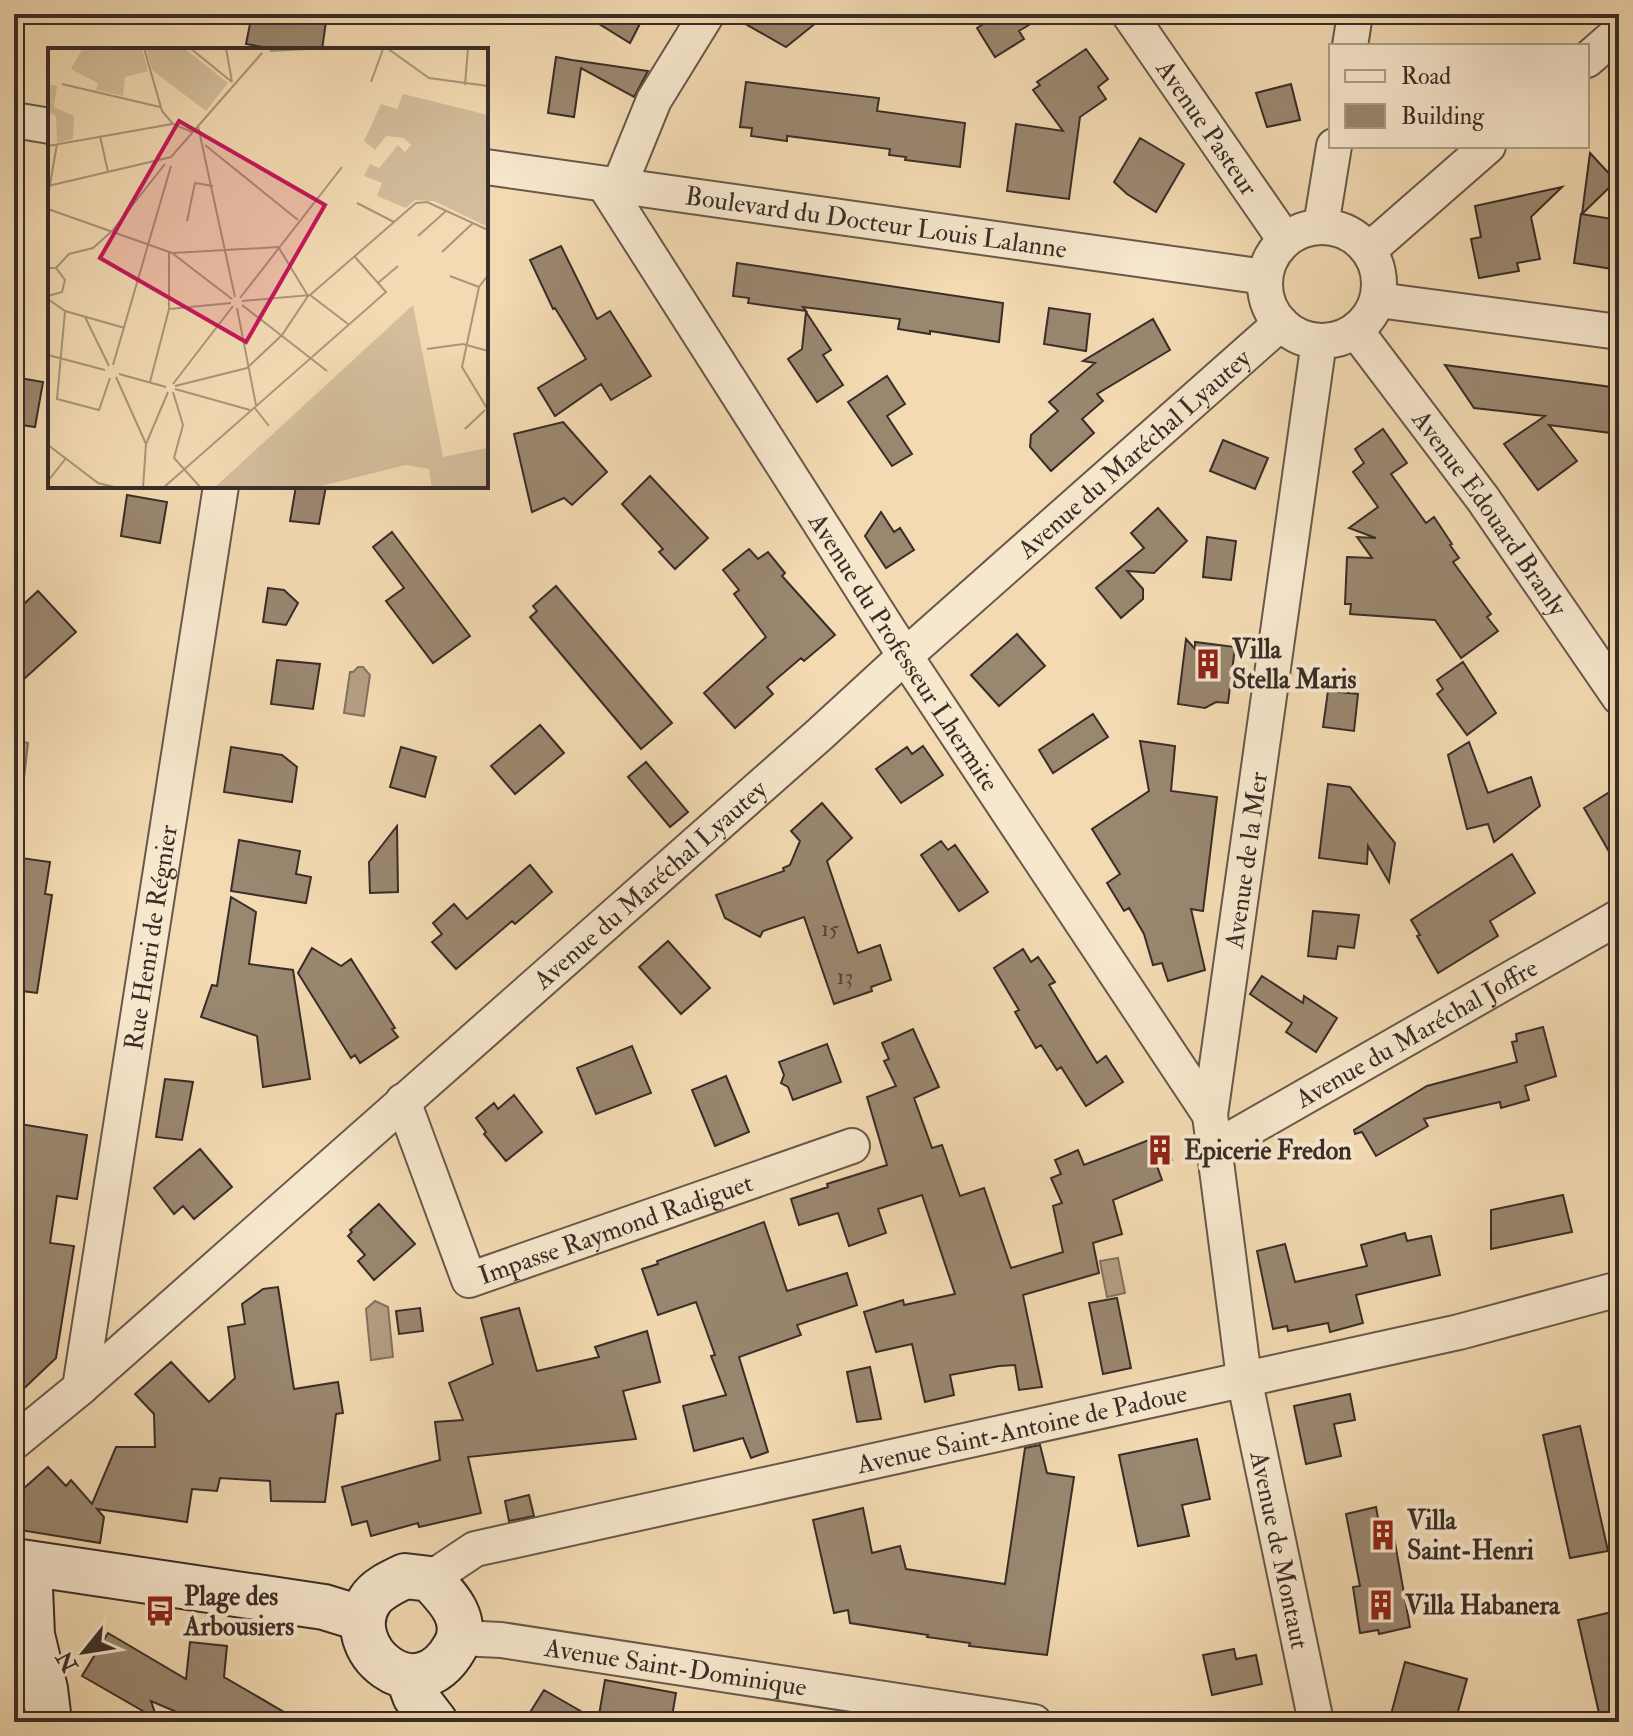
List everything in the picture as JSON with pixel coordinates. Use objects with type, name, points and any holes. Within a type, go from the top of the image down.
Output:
[{"type":"main road","points":[[49,1722],[21,1563],[324,1607],[363,1619]]},
{"type":"main road","points":[[405,1576],[430,1579],[451,1601],[460,1619],[460,1638],[448,1659],[431,1674],[408,1677],[387,1669],[368,1649],[363,1619],[370,1599],[387,1585],[405,1576]]},
{"type":"main road","points":[[408,1677],[415,1696],[435,1722]]},
{"type":"street","points":[[612,185],[654,100],[707,14]]},
{"type":"street","name":"Avenue Pasteur","points":[[1129,14],[1285,240]]},
{"type":"street","points":[[1350,44],[1355,14]]},
{"type":"street","points":[[1589,58],[1619,32]]},
{"type":"street","points":[[14,120],[48,126]]},
{"type":"street","points":[[1321,226],[1334,148]]},
{"type":"street","points":[[1369,250],[1486,148]]},
{"type":"street","name":"Boulevard du Docteur Louis Lalanne","points":[[488,167],[1265,277]]},
{"type":"street","name":"Avenue du Professeur Lhermite","points":[[612,185],[905,656],[1210,1115]]},
{"type":"street","points":[[1321,226],[1348,232],[1360,240],[1377,266],[1380,283],[1378,300],[1370,317],[1356,331],[1339,339],[1319,341],[1292,333],[1281,323],[1271,310],[1265,277],[1275,250],[1285,240],[1302,230],[1321,226]]},
{"type":"street","points":[[1378,300],[1619,332]]},
{"type":"street","name":"Avenue du Maréchal Lyautey","points":[[14,1442],[80,1388],[1281,323]]},
{"type":"street","name":"Avenue Edouard Branly","points":[[1356,331],[1483,499],[1619,697]]},
{"type":"street","name":"Avenue de la Mer","points":[[1244,1378],[1210,1115],[1319,341]]},
{"type":"street","name":"Rue Henri de Régnier","points":[[80,1388],[221,488]]},
{"type":"street","name":"Avenue du Maréchal Joffre","points":[[1215,1148],[1619,917]]},
{"type":"street","name":"Impasse Raymond Radiguet","points":[[403,1101],[469,1280],[852,1146]]},
{"type":"street","name":"Avenue Saint-Antoine de Padoue","points":[[430,1579],[475,1549],[1459,1332],[1619,1289]]},
{"type":"street","name":"Avenue de Montaut","points":[[1244,1378],[1316,1722]]},
{"type":"street","name":"Avenue Saint-Dominique","points":[[460,1638],[501,1640],[1034,1722]]},
{"type":"shaded area","points":[[363,667],[370,675],[364,716],[344,713],[350,672]]},
{"type":"shaded area","points":[[14,733],[28,743],[21,804],[14,803]]},
{"type":"shaded area","points":[[1118,1258],[1125,1293],[1107,1297],[1100,1261]]},
{"type":"shaded area","points":[[375,1301],[388,1307],[393,1357],[371,1360],[366,1309]]},
{"type":"building","points":[[252,14],[327,14],[322,48],[268,48],[246,44]]},
{"type":"building","points":[[583,14],[645,14],[630,43]]},
{"type":"building","points":[[728,14],[827,14],[786,47]]},
{"type":"building","points":[[999,14],[1047,14],[1019,31],[1024,39],[995,57],[977,28]]},
{"type":"building","points":[[1086,49],[1108,79],[1098,87],[1106,99],[1080,117],[1069,199],[1007,191],[1016,124],[1063,131],[1033,90],[1040,85],[1037,82]]},
{"type":"building","points":[[556,57],[648,71],[634,97],[581,68],[574,117],[548,113]]},
{"type":"building","points":[[746,82],[879,98],[877,111],[965,123],[960,167],[905,160],[906,157],[889,155],[890,149],[787,136],[787,141],[751,136],[752,128],[740,127]]},
{"type":"building","points":[[1291,84],[1300,120],[1267,127],[1256,93]]},
{"type":"building","points":[[1140,138],[1184,164],[1156,212],[1114,182]]},
{"type":"building","points":[[1590,153],[1616,181],[1582,214]]},
{"type":"building","points":[[1562,187],[1531,217],[1540,259],[1517,263],[1519,271],[1479,278],[1471,239],[1481,237],[1475,206]]},
{"type":"building","points":[[1581,214],[1619,220],[1619,270],[1574,263]]},
{"type":"building","points":[[561,246],[597,319],[610,311],[651,376],[611,400],[601,384],[555,416],[538,388],[586,359],[553,309],[530,260]]},
{"type":"building","points":[[737,263],[1003,303],[999,342],[898,329],[900,319],[748,303],[749,298],[733,296]]},
{"type":"building","points":[[1049,308],[1090,314],[1086,351],[1044,344]]},
{"type":"building","points":[[806,312],[831,350],[823,355],[843,385],[817,402],[788,359],[802,349]]},
{"type":"building","points":[[1153,319],[1170,350],[1097,394],[1103,401],[1082,419],[1094,433],[1051,471],[1030,447],[1031,435],[1058,411],[1049,402],[1095,363],[1083,361]]},
{"type":"building","points":[[1445,365],[1619,388],[1619,434],[1549,425],[1577,461],[1538,490],[1504,444],[1545,416],[1474,408]]},
{"type":"building","points":[[887,376],[905,404],[887,416],[912,454],[892,466],[848,402]]},
{"type":"building","points":[[14,377],[43,382],[35,427],[14,424]]},
{"type":"building","points":[[563,422],[607,472],[572,505],[564,498],[532,512],[514,434]]},
{"type":"building","points":[[1383,429],[1407,463],[1391,474],[1426,523],[1434,517],[1459,558],[1453,562],[1491,614],[1487,617],[1498,631],[1461,658],[1435,620],[1350,614],[1351,604],[1345,604],[1347,557],[1372,558],[1357,537],[1376,538],[1349,528],[1378,507],[1353,472],[1364,463],[1355,449]]},
{"type":"building","points":[[1223,440],[1268,458],[1255,489],[1210,471]]},
{"type":"building","points":[[650,476],[708,538],[675,569],[659,552],[663,549],[622,504]]},
{"type":"building","points":[[296,488],[326,488],[319,524],[290,521]]},
{"type":"building","points":[[127,495],[167,502],[160,543],[121,536]]},
{"type":"building","points":[[1158,508],[1187,541],[1154,573],[1127,571],[1143,589],[1143,599],[1121,618],[1096,588],[1144,548],[1131,533]]},
{"type":"building","points":[[881,512],[894,532],[900,528],[914,550],[886,568],[865,536]]},
{"type":"building","points":[[392,532],[470,636],[433,663],[386,601],[404,588],[373,547]]},
{"type":"building","points":[[1207,537],[1236,541],[1231,580],[1203,577]]},
{"type":"building","points":[[749,549],[758,559],[768,552],[785,573],[782,576],[835,635],[767,687],[773,694],[735,728],[704,693],[766,637],[734,594],[739,590],[723,570]]},
{"type":"building","points":[[556,586],[672,723],[641,749],[530,617],[537,611],[533,606]]},
{"type":"building","points":[[268,588],[284,590],[298,603],[286,625],[263,622]]},
{"type":"building","points":[[38,591],[76,632],[14,688],[14,613]]},
{"type":"building","points":[[1017,634],[1045,666],[999,706],[971,675]]},
{"type":"building","name":"Villa Stella Maris","points":[[1186,639],[1195,649],[1195,642],[1235,647],[1228,703],[1216,702],[1205,708],[1178,704]]},
{"type":"building","points":[[277,660],[320,664],[313,709],[271,704]]},
{"type":"building","points":[[1463,662],[1496,713],[1467,735],[1437,694],[1443,689],[1437,680]]},
{"type":"building","points":[[1328,691],[1358,694],[1354,731],[1323,727]]},
{"type":"building","points":[[1093,714],[1108,737],[1053,773],[1039,750]]},
{"type":"building","points":[[540,725],[564,753],[515,794],[491,766]]},
{"type":"building","points":[[1140,741],[1175,746],[1171,791],[1217,797],[1203,911],[1191,909],[1205,970],[1168,981],[1162,963],[1153,965],[1144,934],[1129,908],[1124,911],[1107,883],[1120,874],[1092,829],[1149,791]]},
{"type":"building","points":[[1469,742],[1488,793],[1531,777],[1540,806],[1494,842],[1488,824],[1467,829],[1448,755]]},
{"type":"building","points":[[923,746],[943,775],[901,803],[876,769],[907,747],[912,754]]},
{"type":"building","points":[[231,747],[282,755],[297,767],[292,802],[224,792]]},
{"type":"building","points":[[401,747],[436,757],[425,797],[390,787]]},
{"type":"building","points":[[646,762],[688,812],[670,827],[628,777]]},
{"type":"building","points":[[1328,784],[1350,787],[1395,843],[1389,882],[1368,846],[1367,864],[1319,858]]},
{"type":"building","points":[[1619,786],[1619,869],[1584,808]]},
{"type":"building","points":[[822,803],[852,838],[827,861],[858,953],[880,945],[891,980],[871,987],[872,991],[834,1004],[804,917],[763,931],[760,937],[725,918],[716,895],[784,871],[783,868],[790,865],[800,841],[791,831]]},
{"type":"building","points":[[397,826],[398,892],[370,893],[369,862]]},
{"type":"building","points":[[239,840],[300,851],[296,874],[311,877],[306,903],[231,891]]},
{"type":"building","points":[[941,841],[948,850],[955,845],[988,892],[959,911],[921,855]]},
{"type":"building","points":[[1512,854],[1535,893],[1490,921],[1498,936],[1438,973],[1411,920]]},
{"type":"building","points":[[14,857],[50,862],[45,894],[52,895],[37,993],[14,990]]},
{"type":"building","points":[[530,865],[552,892],[515,924],[512,921],[456,969],[432,942],[442,934],[433,923],[454,904],[467,919]]},
{"type":"building","points":[[231,897],[256,912],[249,964],[293,970],[310,1079],[263,1087],[257,1036],[201,1017],[212,985],[217,986]]},
{"type":"building","points":[[1313,911],[1359,915],[1354,948],[1338,946],[1336,959],[1308,956]]},
{"type":"building","points":[[668,941],[710,988],[681,1014],[639,967]]},
{"type":"building","points":[[312,948],[341,966],[351,959],[395,1028],[392,1029],[398,1037],[360,1063],[355,1055],[351,1058],[298,973]]},
{"type":"building","points":[[1023,949],[1031,962],[1038,957],[1055,982],[1049,985],[1097,1063],[1106,1056],[1123,1082],[1086,1106],[1061,1067],[1057,1070],[1041,1045],[1036,1048],[1015,1012],[1019,1010],[994,968]]},
{"type":"building","points":[[1262,976],[1303,1003],[1304,996],[1337,1018],[1316,1052],[1286,1032],[1292,1023],[1250,994]]},
{"type":"building","points":[[1543,1027],[1556,1076],[1525,1086],[1529,1100],[1501,1108],[1500,1102],[1424,1119],[1428,1126],[1376,1156],[1362,1132],[1355,1134],[1354,1130],[1427,1086],[1517,1062],[1512,1042],[1517,1041],[1516,1034]]},
{"type":"building","points":[[913,1029],[939,1087],[914,1098],[932,1148],[942,1145],[960,1196],[984,1188],[1011,1268],[1063,1252],[1053,1206],[1062,1203],[1051,1178],[1061,1174],[1055,1160],[1078,1150],[1084,1165],[1162,1135],[1172,1160],[1157,1166],[1162,1180],[1113,1200],[1122,1234],[1093,1243],[1099,1273],[1023,1295],[1042,1387],[1019,1390],[1015,1365],[999,1366],[950,1375],[954,1395],[925,1402],[912,1344],[876,1352],[864,1312],[903,1300],[904,1305],[955,1294],[922,1195],[878,1209],[886,1233],[849,1246],[838,1213],[799,1225],[791,1199],[887,1165],[867,1097],[896,1086],[884,1061],[889,1059],[882,1043]]},
{"type":"building","points":[[827,1044],[841,1082],[793,1100],[788,1087],[781,1083],[784,1075],[779,1062]]},
{"type":"building","points":[[632,1046],[651,1093],[596,1114],[577,1068]]},
{"type":"building","points":[[726,1076],[749,1132],[715,1146],[692,1090]]},
{"type":"building","points":[[165,1079],[193,1082],[182,1140],[156,1137]]},
{"type":"building","points":[[514,1095],[542,1132],[506,1161],[484,1134],[486,1132],[476,1118],[494,1103],[498,1109]]},
{"type":"building","points":[[14,1123],[87,1135],[77,1199],[57,1196],[50,1243],[74,1246],[56,1358],[14,1398]]},
{"type":"building","points":[[200,1149],[232,1187],[194,1219],[183,1206],[174,1214],[154,1188]]},
{"type":"building","points":[[1563,1195],[1572,1232],[1491,1249],[1491,1210]]},
{"type":"building","points":[[379,1204],[415,1244],[374,1280],[358,1261],[365,1255],[348,1236],[352,1232],[350,1230]]},
{"type":"building","points":[[764,1222],[787,1291],[847,1273],[857,1305],[797,1325],[801,1335],[739,1357],[768,1452],[751,1458],[743,1438],[694,1451],[683,1406],[726,1395],[711,1356],[715,1355],[696,1302],[658,1315],[642,1269]]},
{"type":"building","points":[[1405,1233],[1407,1241],[1431,1236],[1440,1275],[1356,1295],[1363,1323],[1330,1332],[1328,1323],[1288,1331],[1287,1326],[1273,1329],[1257,1251],[1285,1244],[1295,1282],[1367,1266],[1361,1245]]},
{"type":"building","points":[[278,1287],[294,1389],[338,1382],[343,1413],[336,1414],[325,1502],[271,1501],[270,1481],[220,1478],[217,1491],[192,1489],[187,1522],[97,1509],[104,1517],[100,1543],[14,1529],[14,1497],[48,1467],[66,1486],[71,1480],[92,1504],[116,1447],[155,1447],[154,1414],[135,1394],[171,1362],[209,1402],[235,1378],[228,1327],[245,1324],[242,1304],[263,1289]]},
{"type":"building","points":[[1117,1298],[1131,1368],[1103,1374],[1089,1303]]},
{"type":"building","points":[[420,1308],[423,1331],[399,1334],[396,1311]]},
{"type":"building","points":[[519,1308],[537,1371],[599,1357],[595,1347],[647,1331],[660,1382],[623,1391],[636,1439],[468,1457],[481,1513],[419,1527],[418,1523],[371,1536],[367,1521],[352,1525],[342,1487],[440,1460],[435,1422],[463,1420],[449,1383],[493,1364],[481,1318]]},
{"type":"building","points":[[870,1367],[881,1419],[857,1422],[847,1372]]},
{"type":"building","points":[[1350,1394],[1355,1420],[1334,1424],[1341,1456],[1306,1464],[1294,1406]]},
{"type":"building","points":[[1580,1426],[1608,1551],[1570,1558],[1543,1435]]},
{"type":"building","points":[[1197,1439],[1210,1499],[1182,1505],[1189,1536],[1138,1546],[1119,1455]]},
{"type":"building","points":[[1040,1445],[1047,1473],[1074,1477],[1047,1655],[969,1646],[970,1643],[850,1623],[848,1610],[834,1613],[813,1520],[863,1508],[872,1553],[900,1546],[906,1569],[1005,1584],[1025,1448]]},
{"type":"building","points":[[529,1495],[534,1516],[509,1521],[505,1501]]},
{"type":"building","points":[[1376,1507],[1380,1529],[1392,1526],[1410,1627],[1379,1634],[1378,1630],[1360,1633],[1353,1587],[1360,1586],[1346,1514]]},
{"type":"building","points":[[1616,1611],[1619,1625],[1619,1722],[1601,1722],[1578,1620]]},
{"type":"building","points":[[108,1633],[186,1679],[190,1642],[227,1646],[224,1677],[301,1722],[200,1722],[151,1701],[157,1719],[82,1676]]},
{"type":"building","points":[[1234,1649],[1236,1659],[1256,1655],[1262,1684],[1212,1695],[1203,1655]]},
{"type":"building","points":[[1405,1662],[1467,1679],[1455,1722],[1389,1722]]},
{"type":"building","points":[[605,1680],[676,1693],[671,1722],[524,1722],[544,1690],[598,1721]]},
{"type":"place","name":"Villa Stella Maris","points":[[1208,664]]},
{"type":"place","name":"Epicerie Fredon","points":[[1160,1150]]},
{"type":"place","name":"Villa Saint-Henri","points":[[1383,1535]]},
{"type":"place","name":"Villa Habanera","points":[[1381,1605]]},
{"type":"place","name":"Plage des Arbousiers","points":[[160,1611]]}]
